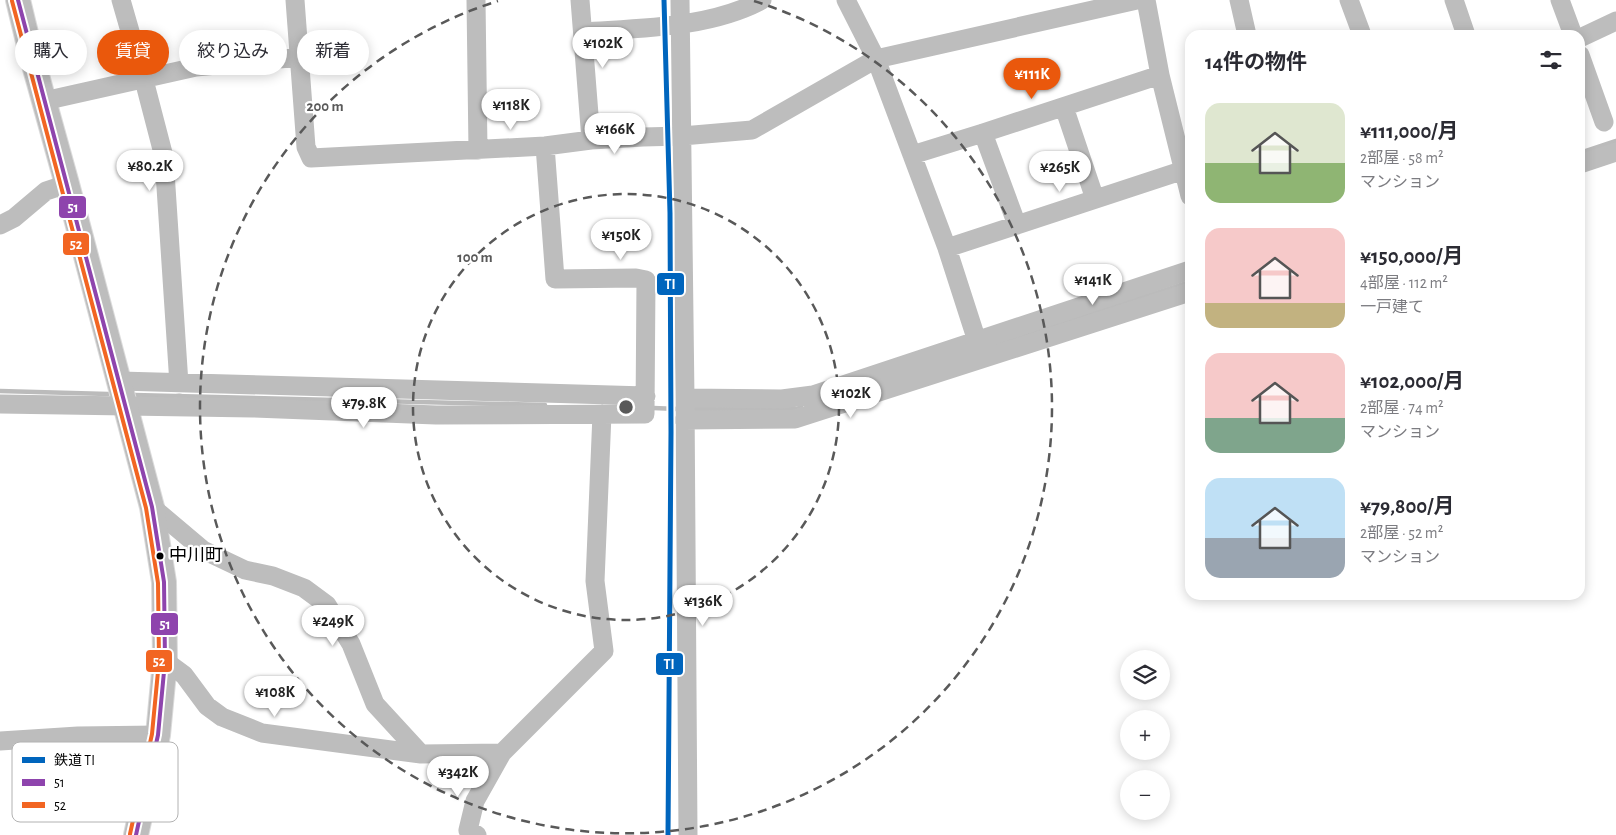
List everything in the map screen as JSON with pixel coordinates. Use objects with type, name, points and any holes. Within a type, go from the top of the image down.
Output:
[{"type":"main road","points":[[18,0],[152,506],[164,582],[165,661],[156,742]]},
{"type":"main road","points":[[136,835],[139,822]]},
{"type":"street","points":[[121,0],[164,157],[179,384]]},
{"type":"street","points":[[295,0],[298,30]]},
{"type":"street","points":[[476,0],[478,150]]},
{"type":"street","points":[[580,0],[591,140]]},
{"type":"street","points":[[680,0],[686,398],[684,420],[688,835]]},
{"type":"street","points":[[584,32],[681,25],[746,9],[762,0]]},
{"type":"street","points":[[846,0],[876,59],[947,248],[977,341]]},
{"type":"street","points":[[301,75],[306,147],[312,158],[545,146],[591,140],[682,136],[752,130],[876,59],[1137,0]]},
{"type":"street","points":[[1146,0],[1160,75],[1185,174]]},
{"type":"street","points":[[1239,0],[1246,30]]},
{"type":"street","points":[[1349,0],[1360,30]]},
{"type":"street","points":[[1454,0],[1464,30]]},
{"type":"street","points":[[1560,0],[1571,30]]},
{"type":"street","points":[[1585,36],[1616,21]]},
{"type":"street","points":[[44,101],[196,67],[297,57]]},
{"type":"street","points":[[1585,69],[1604,122]]},
{"type":"street","points":[[912,155],[1160,75]]},
{"type":"street","points":[[1064,107],[1095,199]]},
{"type":"street","points":[[983,133],[1017,225]]},
{"type":"street","points":[[0,404],[253,408],[436,415],[645,414],[646,280],[636,278],[555,278],[545,146]]},
{"type":"street","points":[[1585,162],[1616,152]]},
{"type":"street","points":[[947,248],[1184,170]]},
{"type":"street","points":[[0,225],[14,218],[46,191],[67,184]]},
{"type":"street","points":[[686,398],[782,399],[813,395],[1185,272]]},
{"type":"street","points":[[684,420],[795,418],[1185,294]]},
{"type":"street","points":[[120,381],[646,396]]},
{"type":"street","points":[[477,835],[468,830],[475,801],[502,753],[604,652],[595,581],[602,414]]},
{"type":"street","points":[[152,506],[203,550],[245,570],[273,576],[304,588],[327,605],[351,644],[376,704],[421,754]]},
{"type":"street","points":[[165,661],[184,675],[207,706],[222,717],[262,733],[421,754],[502,753]]},
{"type":"street","points":[[0,741],[78,736],[158,735]]},
{"type":"waterway","points":[[1585,151],[1616,141]]},
{"type":"waterway","points":[[980,350],[1185,284]]},
{"type":"waterway","points":[[0,391],[108,394]]},
{"type":"waterway","points":[[134,395],[545,405]]},
{"type":"waterway","points":[[695,409],[797,409],[801,407]]},
{"type":"waterway","points":[[653,408],[678,409]]},
{"type":"rail line","name":"TI","points":[[664,0],[670,213],[671,432],[668,835]]},
{"type":"transit line","name":"51","points":[[18,0],[152,507],[164,582],[165,661],[156,742]]},
{"type":"transit line","name":"52","points":[[12,1],[146,508],[158,583],[159,661],[150,742]]},
{"type":"transit line","name":"52","points":[[130,834],[133,822]]},
{"type":"transit line","name":"51","points":[[136,835],[139,822]]},
{"type":"place","name":"中川町","points":[[160,556]]}]
